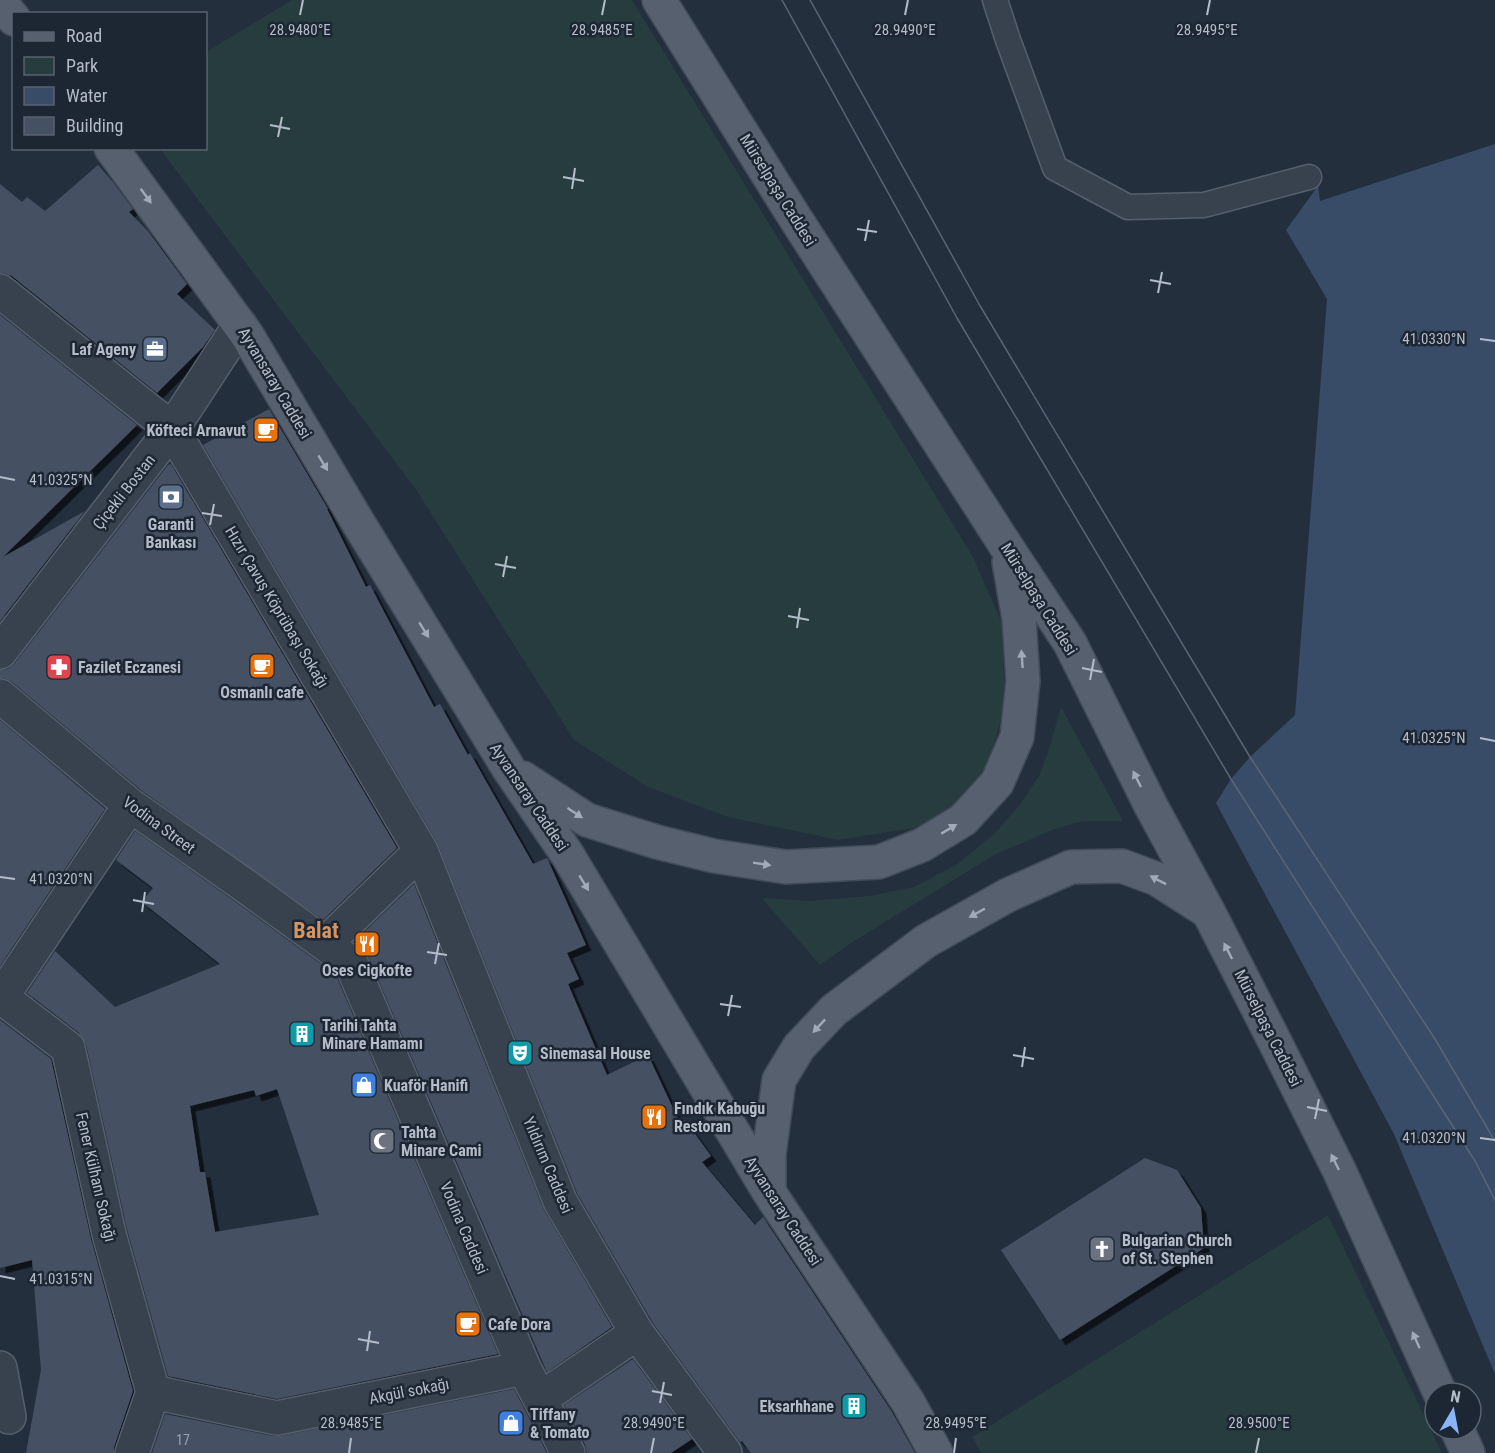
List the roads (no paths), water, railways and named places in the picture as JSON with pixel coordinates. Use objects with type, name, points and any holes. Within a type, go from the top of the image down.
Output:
[{"type":"main road","name":"Mürselpaşa Caddesi","points":[[659,0],[792,213],[1070,644],[1339,1170],[1435,1381]]},
{"type":"main road","points":[[0,2],[12,17]]},
{"type":"main road","name":"Ayvansaray Caddesi","points":[[112,150],[247,335],[365,535],[509,769],[567,854],[769,1192],[908,1402],[936,1453]]},
{"type":"main road","points":[[509,769],[587,820],[657,842],[714,856],[786,867],[879,862],[922,845],[963,820],[997,783],[1017,737],[1023,681],[1019,619],[1005,546]]},
{"type":"main road","points":[[769,1192],[769,1154],[779,1080],[799,1047],[834,1010],[926,941],[1008,895],[1071,867],[1122,866],[1157,879],[1208,911]]},
{"type":"street","name":"Hızır Çavuş Köprübaşı Sokağı","points":[[0,291],[172,429],[421,851]]},
{"type":"street","name":"Çiçekli Bostan","points":[[0,652],[172,429],[240,325]]},
{"type":"street","name":"Vodina Street","points":[[0,696],[130,805],[325,944]]},
{"type":"street","points":[[1,997],[130,805]]},
{"type":"street","points":[[325,944],[421,851]]},
{"type":"street","name":"Yıldırım Caddesi","points":[[421,851],[560,1201],[638,1333],[725,1453]]},
{"type":"street","name":"Vodina Caddesi","points":[[325,944],[351,963],[524,1368],[568,1453]]},
{"type":"street","name":"Fener Külhanı Sokağı","points":[[1,997],[68,1048],[109,1234],[153,1392]]},
{"type":"street","points":[[540,1399],[638,1333]]},
{"type":"street","points":[[0,1368],[9,1418]]},
{"type":"street","name":"Akgül sokağı","points":[[153,1392],[277,1418],[524,1368]]},
{"type":"street","points":[[132,1453],[153,1392]]},
{"type":"lane","points":[[995,0],[1055,168],[1128,207],[1204,205],[1309,177]]},
{"type":"water","points":[[1495,144],[1495,1374],[1394,1134],[1216,803],[1231,779],[1250,757],[1295,715],[1327,299],[1286,230],[1318,186],[1320,201]]},
{"type":"tram line","points":[[782,0],[957,318],[1231,779],[1475,1161],[1495,1200]]},
{"type":"tram line","points":[[810,0],[979,304],[1250,757],[1435,1039],[1495,1141]]},
{"type":"place","name":"Laf Ageny","points":[[155,349]]},
{"type":"place","name":"Köfteci Arnavut","points":[[266,430]]},
{"type":"place","name":"Garanti Bankası","points":[[171,497]]},
{"type":"place","name":"Osmanlı cafe","points":[[262,666]]},
{"type":"place","name":"Fazilet Eczanesi","points":[[59,667]]},
{"type":"place","name":"Oses Cigkofte","points":[[367,944]]},
{"type":"place","name":"Tarihi Tahta Minare Hamamı","points":[[302,1034]]},
{"type":"place","name":"Sinemasal House","points":[[520,1053]]},
{"type":"place","name":"Kuaför Hanifi","points":[[364,1085]]},
{"type":"place","name":"Fındık Kabuğu Restoran","points":[[654,1117]]},
{"type":"place","name":"Tahta Minare Cami","points":[[382,1141]]},
{"type":"place","name":"Bulgarian Church of St. Stephen","points":[[1102,1249]]},
{"type":"place","name":"Cafe Dora","points":[[468,1324]]},
{"type":"place","name":"Eksarhhane","points":[[854,1406]]},
{"type":"place","name":"Tiffany & Tomato","points":[[511,1423]]},
{"type":"district","name":"Balat","points":[[316,930]]}]
